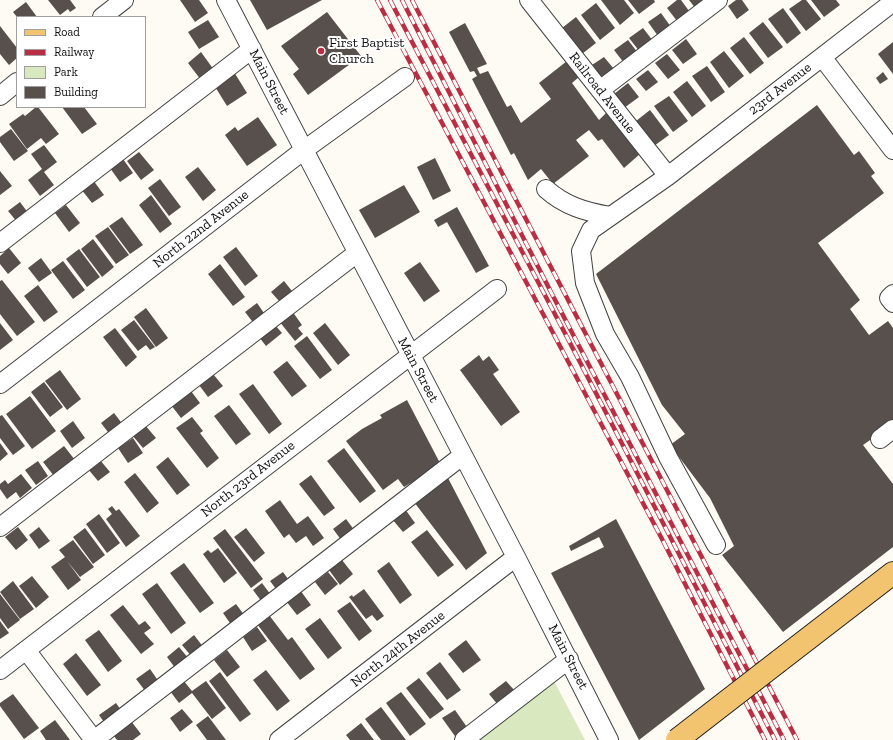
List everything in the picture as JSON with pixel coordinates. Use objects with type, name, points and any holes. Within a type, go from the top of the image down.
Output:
[{"type":"main road","points":[[677,740],[893,572]]},
{"type":"street","points":[[103,16],[124,0]]},
{"type":"street","name":"Main Street","points":[[226,0],[569,659],[609,740]]},
{"type":"street","points":[[600,90],[718,0]]},
{"type":"street","name":"23rd Avenue","points":[[716,545],[668,457],[630,377],[605,334],[585,283],[582,251],[591,230],[668,176],[893,2]]},
{"type":"street","name":"Railroad Avenue","points":[[538,3],[600,90],[668,176]]},
{"type":"street","points":[[0,243],[252,49]]},
{"type":"street","points":[[822,57],[892,146]]},
{"type":"street","name":"North 22nd Avenue","points":[[0,384],[304,150],[405,77]]},
{"type":"street","points":[[0,96],[16,83]]},
{"type":"street","points":[[546,189],[558,200],[573,207],[589,213],[610,216]]},
{"type":"street","points":[[0,527],[357,253]]},
{"type":"street","name":"North 23rd Avenue","points":[[0,670],[497,288]]},
{"type":"street","points":[[893,294],[889,298],[893,303]]},
{"type":"street","points":[[26,650],[94,740],[462,456]]},
{"type":"street","name":"North 24th Avenue","points":[[279,740],[516,557]]},
{"type":"street","points":[[464,740],[569,659]]},
{"type":"green space","points":[[554,681],[585,740],[478,740]]},
{"type":"building","points":[[48,0],[70,0],[76,8],[70,12],[68,9],[60,15]]},
{"type":"building","points":[[180,0],[199,0],[208,13],[195,22]]},
{"type":"building","points":[[250,0],[322,0],[267,30]]},
{"type":"building","points":[[601,0],[624,0],[634,13],[620,25]]},
{"type":"building","points":[[628,0],[654,0],[655,2],[639,14]]},
{"type":"building","points":[[677,0],[681,0],[689,11],[677,21],[667,8]]},
{"type":"building","points":[[689,0],[708,0],[696,9]]},
{"type":"building","points":[[736,0],[742,0],[749,10],[737,19],[728,6]]},
{"type":"building","points":[[802,0],[806,0],[821,19],[806,31],[789,9]]},
{"type":"building","points":[[811,0],[836,0],[840,5],[824,17]]},
{"type":"building","points":[[26,2],[36,16],[16,16],[13,12]]},
{"type":"building","points":[[596,3],[615,28],[600,40],[581,15]]},
{"type":"building","points":[[783,8],[801,33],[787,44],[768,19]]},
{"type":"building","name":"First Baptist Church","points":[[327,12],[361,56],[308,95],[293,74],[299,69],[281,46]]},
{"type":"building","points":[[661,13],[671,27],[658,36],[648,22]]},
{"type":"building","points":[[576,17],[596,43],[582,54],[562,28]]},
{"type":"building","points":[[208,20],[219,37],[199,49],[188,32]]},
{"type":"building","points":[[763,22],[783,47],[768,58],[749,33]]},
{"type":"building","points":[[465,23],[487,64],[477,68],[480,74],[488,71],[507,107],[511,105],[521,123],[551,99],[539,83],[567,61],[579,77],[572,83],[599,120],[606,113],[640,154],[624,168],[602,139],[598,141],[589,130],[576,140],[589,156],[553,184],[541,169],[528,180],[514,153],[511,155],[472,79],[477,76],[474,71],[470,72],[449,32]]},
{"type":"building","points":[[0,26],[16,47],[16,59],[9,65],[0,54]]},
{"type":"building","points":[[643,28],[653,41],[640,52],[629,38]]},
{"type":"building","points":[[744,37],[764,63],[750,74],[730,48]]},
{"type":"building","points":[[686,39],[697,54],[683,64],[672,50]]},
{"type":"building","points":[[628,40],[638,53],[624,63],[614,50]]},
{"type":"building","points":[[893,42],[893,74],[878,54]]},
{"type":"building","points":[[724,51],[744,76],[729,88],[710,62]]},
{"type":"building","points":[[201,52],[214,70],[201,80],[188,63]]},
{"type":"building","points":[[667,54],[680,70],[668,79],[655,63]]},
{"type":"building","points":[[604,57],[614,69],[602,78],[592,65]]},
{"type":"building","points":[[707,66],[725,92],[711,102],[692,76]]},
{"type":"building","points":[[648,70],[658,82],[646,91],[636,79]]},
{"type":"building","points":[[234,72],[247,93],[227,106],[214,85]]},
{"type":"building","points":[[883,72],[888,79],[880,84],[876,78]]},
{"type":"building","points":[[687,81],[706,106],[692,117],[673,92]]},
{"type":"building","points":[[628,83],[639,97],[624,108],[614,94]]},
{"type":"building","points":[[669,96],[688,121],[673,132],[654,106]]},
{"type":"building","points":[[817,105],[854,155],[859,151],[875,173],[871,176],[884,193],[818,243],[860,300],[850,309],[869,335],[888,321],[893,328],[893,424],[863,445],[893,484],[893,547],[783,632],[722,555],[734,546],[710,498],[670,445],[685,434],[662,405],[596,274]]},
{"type":"building","points":[[35,108],[39,108],[59,134],[46,144],[41,138],[27,149],[9,124],[23,114],[25,116]]},
{"type":"building","points":[[63,108],[85,108],[97,124],[82,134]]},
{"type":"building","points":[[650,110],[669,135],[654,146],[636,121]]},
{"type":"building","points":[[258,117],[277,145],[247,166],[225,135],[235,127],[238,131]]},
{"type":"building","points":[[11,129],[28,151],[14,161],[0,142],[0,137]]},
{"type":"building","points":[[44,145],[57,162],[44,172],[54,185],[40,196],[28,180],[42,169],[31,154]]},
{"type":"building","points":[[139,152],[154,170],[141,180],[127,161]]},
{"type":"building","points":[[435,158],[451,191],[433,200],[417,167]]},
{"type":"building","points":[[123,159],[133,173],[120,182],[110,168]]},
{"type":"building","points":[[198,167],[216,190],[203,201],[185,177]]},
{"type":"building","points":[[0,171],[12,186],[0,195]]},
{"type":"building","points":[[160,179],[181,207],[169,216],[148,188]]},
{"type":"building","points":[[93,180],[104,195],[92,203],[81,189]]},
{"type":"building","points":[[404,185],[420,212],[375,238],[359,210]]},
{"type":"building","points":[[151,195],[172,224],[160,233],[139,205]]},
{"type":"building","points":[[20,202],[29,214],[18,223],[8,211]]},
{"type":"building","points":[[66,205],[80,223],[69,232],[55,213]]},
{"type":"building","points":[[457,207],[489,266],[476,273],[447,222],[438,227],[434,220]]},
{"type":"building","points":[[122,217],[143,245],[130,254],[109,226]]},
{"type":"building","points":[[108,227],[129,255],[116,264],[95,236]]},
{"type":"building","points":[[93,239],[114,267],[102,277],[81,249]]},
{"type":"building","points":[[236,247],[258,276],[245,286],[223,257]]},
{"type":"building","points":[[9,248],[21,263],[8,274],[0,264],[0,256]]},
{"type":"building","points":[[79,249],[100,277],[87,287],[66,259]]},
{"type":"building","points":[[41,258],[52,273],[39,282],[28,268]]},
{"type":"building","points":[[63,261],[85,290],[73,299],[51,270]]},
{"type":"building","points":[[420,262],[440,291],[424,302],[404,273]]},
{"type":"building","points":[[220,264],[245,297],[233,306],[208,274]]},
{"type":"building","points":[[2,280],[35,322],[17,336],[0,314],[0,281]]},
{"type":"building","points":[[284,281],[292,291],[279,301],[271,292]]},
{"type":"building","points":[[38,285],[58,312],[44,322],[24,296]]},
{"type":"building","points":[[257,303],[266,316],[255,325],[245,312]]},
{"type":"building","points":[[146,308],[168,338],[156,347],[134,317]]},
{"type":"building","points":[[292,311],[302,325],[298,328],[303,334],[295,341],[279,321]]},
{"type":"building","points":[[134,320],[155,347],[150,350],[146,345],[138,351],[121,330]]},
{"type":"building","points":[[0,323],[13,340],[0,350]]},
{"type":"building","points":[[325,323],[350,355],[338,365],[313,333]]},
{"type":"building","points":[[275,325],[282,333],[266,346],[259,337]]},
{"type":"building","points":[[115,328],[137,357],[126,367],[103,337]]},
{"type":"building","points":[[307,336],[332,370],[320,379],[294,346]]},
{"type":"building","points":[[479,355],[483,361],[489,356],[499,370],[493,374],[520,412],[501,426],[460,370]]},
{"type":"building","points":[[287,361],[307,386],[292,397],[273,372]]},
{"type":"building","points":[[60,370],[81,399],[67,410],[45,381]]},
{"type":"building","points":[[213,374],[223,386],[208,397],[199,385]]},
{"type":"building","points":[[44,382],[63,407],[50,417],[31,392]]},
{"type":"building","points":[[253,384],[282,424],[269,434],[239,394]]},
{"type":"building","points":[[191,391],[200,403],[181,418],[171,405]]},
{"type":"building","points":[[30,396],[56,431],[32,449],[6,414]]},
{"type":"building","points":[[407,400],[441,465],[404,487],[398,479],[383,490],[346,441],[362,429],[382,418],[380,415]]},
{"type":"building","points":[[229,405],[251,434],[236,445],[214,416]]},
{"type":"building","points":[[114,413],[124,426],[111,436],[101,423]]},
{"type":"building","points":[[2,415],[25,446],[13,455],[0,438],[0,416]]},
{"type":"building","points":[[192,417],[203,431],[200,433],[219,458],[207,468],[176,428]]},
{"type":"building","points":[[73,421],[85,438],[72,448],[60,431]]},
{"type":"building","points":[[145,425],[156,438],[143,448],[132,435]]},
{"type":"building","points":[[133,438],[143,453],[128,463],[118,448]]},
{"type":"building","points":[[0,443],[8,454],[0,461]]},
{"type":"building","points":[[64,446],[75,460],[54,476],[43,462]]},
{"type":"building","points":[[344,448],[376,491],[360,503],[327,461]]},
{"type":"building","points":[[168,457],[190,485],[177,495],[156,467]]},
{"type":"building","points":[[100,460],[110,472],[98,481],[88,469]]},
{"type":"building","points":[[38,461],[48,476],[36,485],[25,470]]},
{"type":"building","points":[[135,473],[159,503],[147,513],[124,482]]},
{"type":"building","points":[[21,474],[32,488],[20,498],[16,492],[7,499],[0,489],[0,484],[5,480],[8,484]]},
{"type":"building","points":[[311,475],[335,508],[324,516],[299,484]]},
{"type":"building","points":[[448,478],[487,553],[466,570],[414,502]]},
{"type":"building","points":[[280,500],[297,524],[308,516],[324,538],[313,546],[306,536],[296,543],[289,534],[284,538],[265,511]]},
{"type":"building","points":[[112,506],[116,511],[119,509],[140,536],[126,547],[106,519],[112,514],[108,509]]},
{"type":"building","points":[[405,509],[415,523],[403,532],[392,519]]},
{"type":"building","points":[[99,514],[120,543],[107,553],[86,524]]},
{"type":"building","points":[[346,519],[355,531],[342,541],[333,529]]},
{"type":"building","points":[[616,519],[705,689],[639,740],[551,573],[604,547],[599,537],[571,551],[569,546]]},
{"type":"building","points":[[18,527],[28,540],[16,550],[5,537]]},
{"type":"building","points":[[39,527],[50,541],[39,549],[29,535]]},
{"type":"building","points":[[85,528],[105,555],[93,564],[73,537]]},
{"type":"building","points":[[246,528],[265,553],[254,562],[234,537]]},
{"type":"building","points":[[225,529],[263,579],[251,588],[213,538]]},
{"type":"building","points":[[427,530],[454,565],[438,577],[411,542]]},
{"type":"building","points":[[73,540],[94,567],[80,577],[67,561],[81,580],[68,590],[51,567],[65,557],[59,550]]},
{"type":"building","points":[[218,548],[237,573],[224,583],[203,554],[208,550],[211,553]]},
{"type":"building","points":[[342,560],[353,574],[340,585],[329,570]]},
{"type":"building","points":[[389,562],[412,595],[400,604],[377,571]]},
{"type":"building","points":[[184,563],[214,603],[200,613],[170,573]]},
{"type":"building","points":[[283,572],[291,583],[279,593],[270,581]]},
{"type":"building","points":[[328,572],[338,584],[325,595],[315,582]]},
{"type":"building","points":[[32,576],[49,597],[36,608],[19,586]]},
{"type":"building","points":[[13,581],[34,609],[20,619],[0,592]]},
{"type":"building","points":[[157,583],[186,623],[171,634],[142,594]]},
{"type":"building","points":[[262,583],[271,595],[262,602],[253,590]]},
{"type":"building","points":[[364,589],[384,616],[377,621],[372,615],[366,619],[349,597],[352,595],[353,597]]},
{"type":"building","points":[[300,590],[311,605],[297,615],[286,601]]},
{"type":"building","points":[[0,594],[20,620],[8,629],[0,618]]},
{"type":"building","points":[[350,602],[372,631],[359,641],[337,611]]},
{"type":"building","points":[[236,604],[245,616],[232,626],[223,613]]},
{"type":"building","points":[[123,605],[139,625],[145,621],[151,628],[144,633],[154,644],[141,654],[110,615]]},
{"type":"building","points":[[269,615],[288,640],[292,637],[315,669],[300,680],[257,624]]},
{"type":"building","points":[[320,618],[342,648],[328,659],[305,629]]},
{"type":"building","points":[[0,621],[9,633],[0,639]]},
{"type":"building","points":[[257,627],[267,641],[252,651],[243,637]]},
{"type":"building","points":[[99,630],[122,661],[108,672],[85,640]]},
{"type":"building","points":[[194,635],[204,648],[192,657],[182,645]]},
{"type":"building","points":[[466,640],[481,660],[463,673],[448,654]]},
{"type":"building","points":[[179,647],[189,659],[176,669],[167,657]]},
{"type":"building","points":[[227,650],[240,667],[227,677],[214,660]]},
{"type":"building","points":[[76,653],[101,685],[87,696],[63,664]]},
{"type":"building","points":[[440,662],[461,690],[447,700],[426,673]]},
{"type":"building","points":[[150,669],[159,682],[146,692],[136,679]]},
{"type":"building","points":[[266,670],[290,701],[277,711],[253,680]]},
{"type":"building","points":[[220,672],[251,714],[240,722],[209,681]]},
{"type":"building","points":[[419,678],[444,709],[430,719],[406,688]]},
{"type":"building","points":[[183,680],[192,691],[206,681],[226,708],[212,719],[192,693],[179,703],[170,691]]},
{"type":"building","points":[[506,681],[515,691],[498,705],[489,694]]},
{"type":"building","points":[[401,692],[426,724],[410,736],[386,703]]},
{"type":"building","points":[[13,694],[39,728],[24,739],[0,706],[0,703]]},
{"type":"building","points":[[116,703],[123,713],[106,725],[99,715]]},
{"type":"building","points":[[381,707],[406,740],[381,740],[365,719]]},
{"type":"building","points":[[182,709],[193,722],[180,732],[170,718]]},
{"type":"building","points":[[455,710],[469,730],[457,739],[442,718]]},
{"type":"building","points":[[208,716],[226,740],[207,740],[196,725]]},
{"type":"building","points":[[55,720],[70,740],[46,740],[40,731]]},
{"type":"building","points":[[131,721],[141,734],[133,740],[117,740],[113,735]]},
{"type":"building","points":[[361,723],[374,740],[350,740],[346,735]]},
{"type":"railway","points":[[377,0],[662,539],[765,740]]},
{"type":"railway","points":[[390,0],[568,339],[775,740]]},
{"type":"railway","points":[[402,0],[553,296],[784,740]]},
{"type":"railway","points":[[412,0],[797,740]]},
{"type":"place","name":"First Baptist Church","points":[[321,51]]}]
